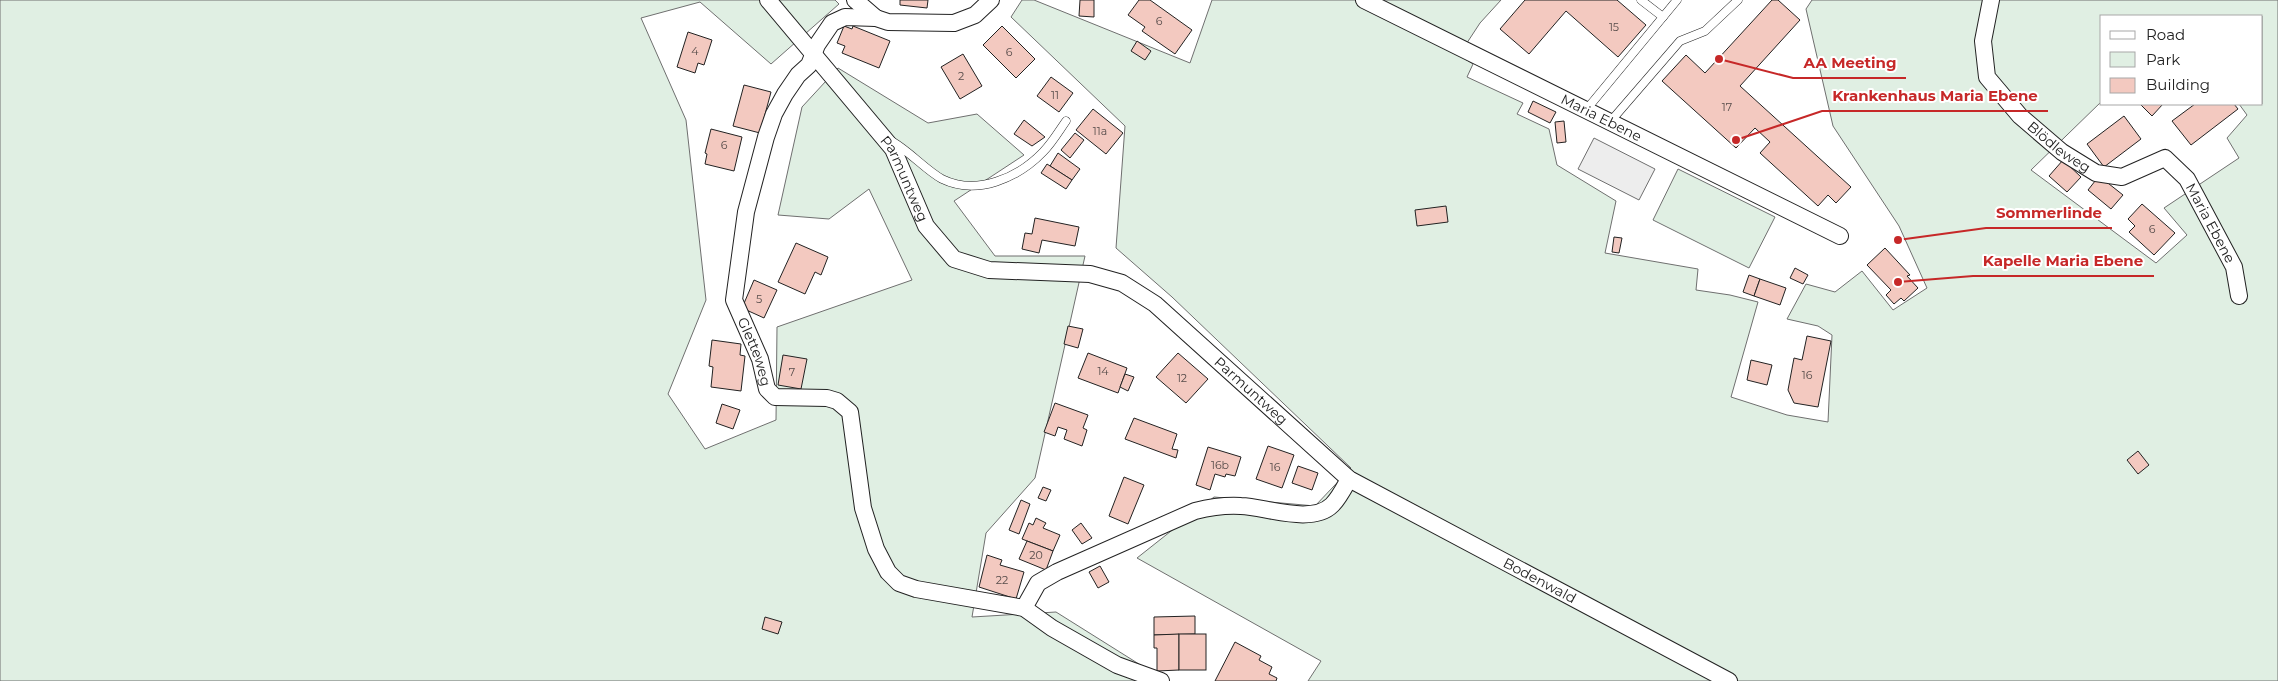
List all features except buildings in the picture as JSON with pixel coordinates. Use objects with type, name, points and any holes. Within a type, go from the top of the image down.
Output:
[{"type":"street","name":"Parmuntweg","points":[[768,0],[893,149],[926,226],[954,259],[989,270],[1090,274],[1122,283],[1156,304],[1350,480]]},
{"type":"street","points":[[855,0],[876,18]]},
{"type":"street","points":[[813,55],[832,23],[845,17],[876,18],[888,22],[954,22],[975,15],[991,0]]},
{"type":"street","name":"Maria Ebene","points":[[1364,0],[1840,236]]},
{"type":"street","name":"Blödleweg","points":[[1991,0],[1983,41],[1987,77],[2020,116],[2062,152],[2096,172],[2122,177],[2165,158]]},
{"type":"street","name":"Gletteweg","points":[[813,55],[809,65],[798,75],[774,114],[766,136],[740,240],[734,300],[760,359],[767,389],[776,397],[827,398],[837,401],[850,412],[863,508],[876,549],[888,572],[899,583],[916,589],[1024,608]]},
{"type":"street","name":"Maria Ebene","points":[[2165,158],[2187,179],[2234,267],[2239,296]]},
{"type":"street","points":[[1162,681],[1117,665],[1052,628],[1024,608],[1038,583],[1057,572],[1195,511],[1215,506],[1244,506],[1307,515],[1322,511],[1331,506],[1350,480]]},
{"type":"street","name":"Bodenwald","points":[[1350,480],[1729,681]]},
{"type":"lane","points":[[1641,0],[1663,17]]},
{"type":"lane","points":[[1586,110],[1677,0]]},
{"type":"lane","points":[[1610,122],[1680,41],[1705,31],[1738,0]]},
{"type":"lane","points":[[879,133],[909,151],[942,178],[968,187],[996,182],[1019,171],[1043,152],[1066,121]]},
{"type":"green space","points":[[0,0],[835,0],[839,4],[771,64],[700,2],[641,18],[686,120],[706,300],[668,394],[705,449],[776,420],[777,327],[912,280],[869,189],[829,219],[778,215],[802,107],[838,68],[928,123],[977,114],[1024,155],[954,201],[995,256],[1085,256],[1035,478],[986,533],[972,617],[1056,612],[1166,681],[0,681]]},
{"type":"green space","points":[[1022,0],[1034,0],[1190,63],[1212,0],[1501,0],[1480,23],[1459,55],[1473,64],[1467,77],[1523,103],[1517,114],[1549,129],[1557,165],[1616,201],[1605,253],[1698,269],[1696,290],[1730,295],[1758,302],[1731,397],[1787,415],[1828,422],[1832,335],[1818,326],[1787,319],[1806,284],[1835,292],[1862,271],[1893,310],[1927,288],[1899,226],[1833,126],[1806,9],[1812,0],[2278,0],[2278,681],[1308,681],[1321,661],[1137,558],[1214,497],[1315,506],[1351,468],[1172,297],[1116,248],[1125,126],[1011,17]],"holes":[[[2100,15],[2263,15],[2263,105],[2240,105],[2247,115],[2227,138],[2239,158],[2164,208],[2187,235],[2156,263],[2031,170],[2100,103]]]},
{"type":"green space","points":[[1678,169],[1775,217],[1749,268],[1653,220]]},
{"type":"shaded area","points":[[1594,138],[1655,169],[1639,200],[1578,169]]},
{"type":"place","name":"AA Meeting","points":[[1719,59]]},
{"type":"place","name":"Krankenhaus Maria Ebene","points":[[1736,140]]},
{"type":"place","name":"Sommerlinde","points":[[1898,240]]},
{"type":"place","name":"Kapelle Maria Ebene","points":[[1898,282]]}]
